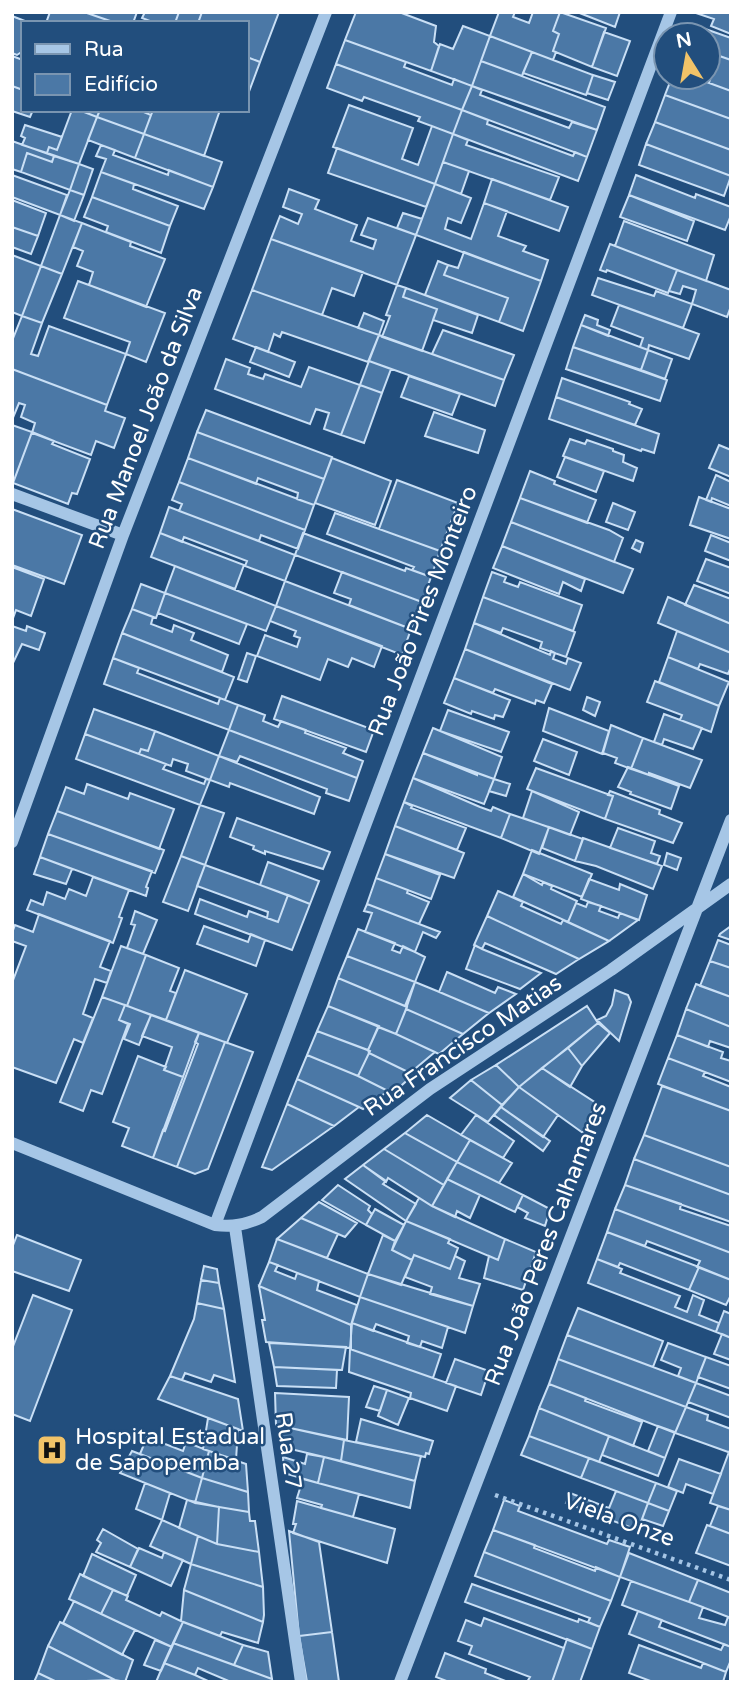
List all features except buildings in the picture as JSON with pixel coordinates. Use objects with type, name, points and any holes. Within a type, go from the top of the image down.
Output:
[{"type":"street","name":"Rua Manoel João da Silva","points":[[12,842],[123,535],[326,12]]},
{"type":"street","name":"Rua João Pires Monteiro","points":[[215,1225],[671,12]]},
{"type":"street","points":[[12,494],[123,535]]},
{"type":"street","name":"Rua João Peres Calhamares","points":[[400,1682],[731,821]]},
{"type":"street","name":"Rua Francisco Matias","points":[[12,1143],[215,1225],[234,1227],[261,1217],[430,1089],[611,971],[731,884]]},
{"type":"street","name":"Rua 27","points":[[234,1227],[301,1682]]},
{"type":"path","name":"Viela Onze","points":[[495,1494],[731,1580]]},
{"type":"place","name":"Hospital Estadual de Sapopemba","points":[[52,1450]]}]
